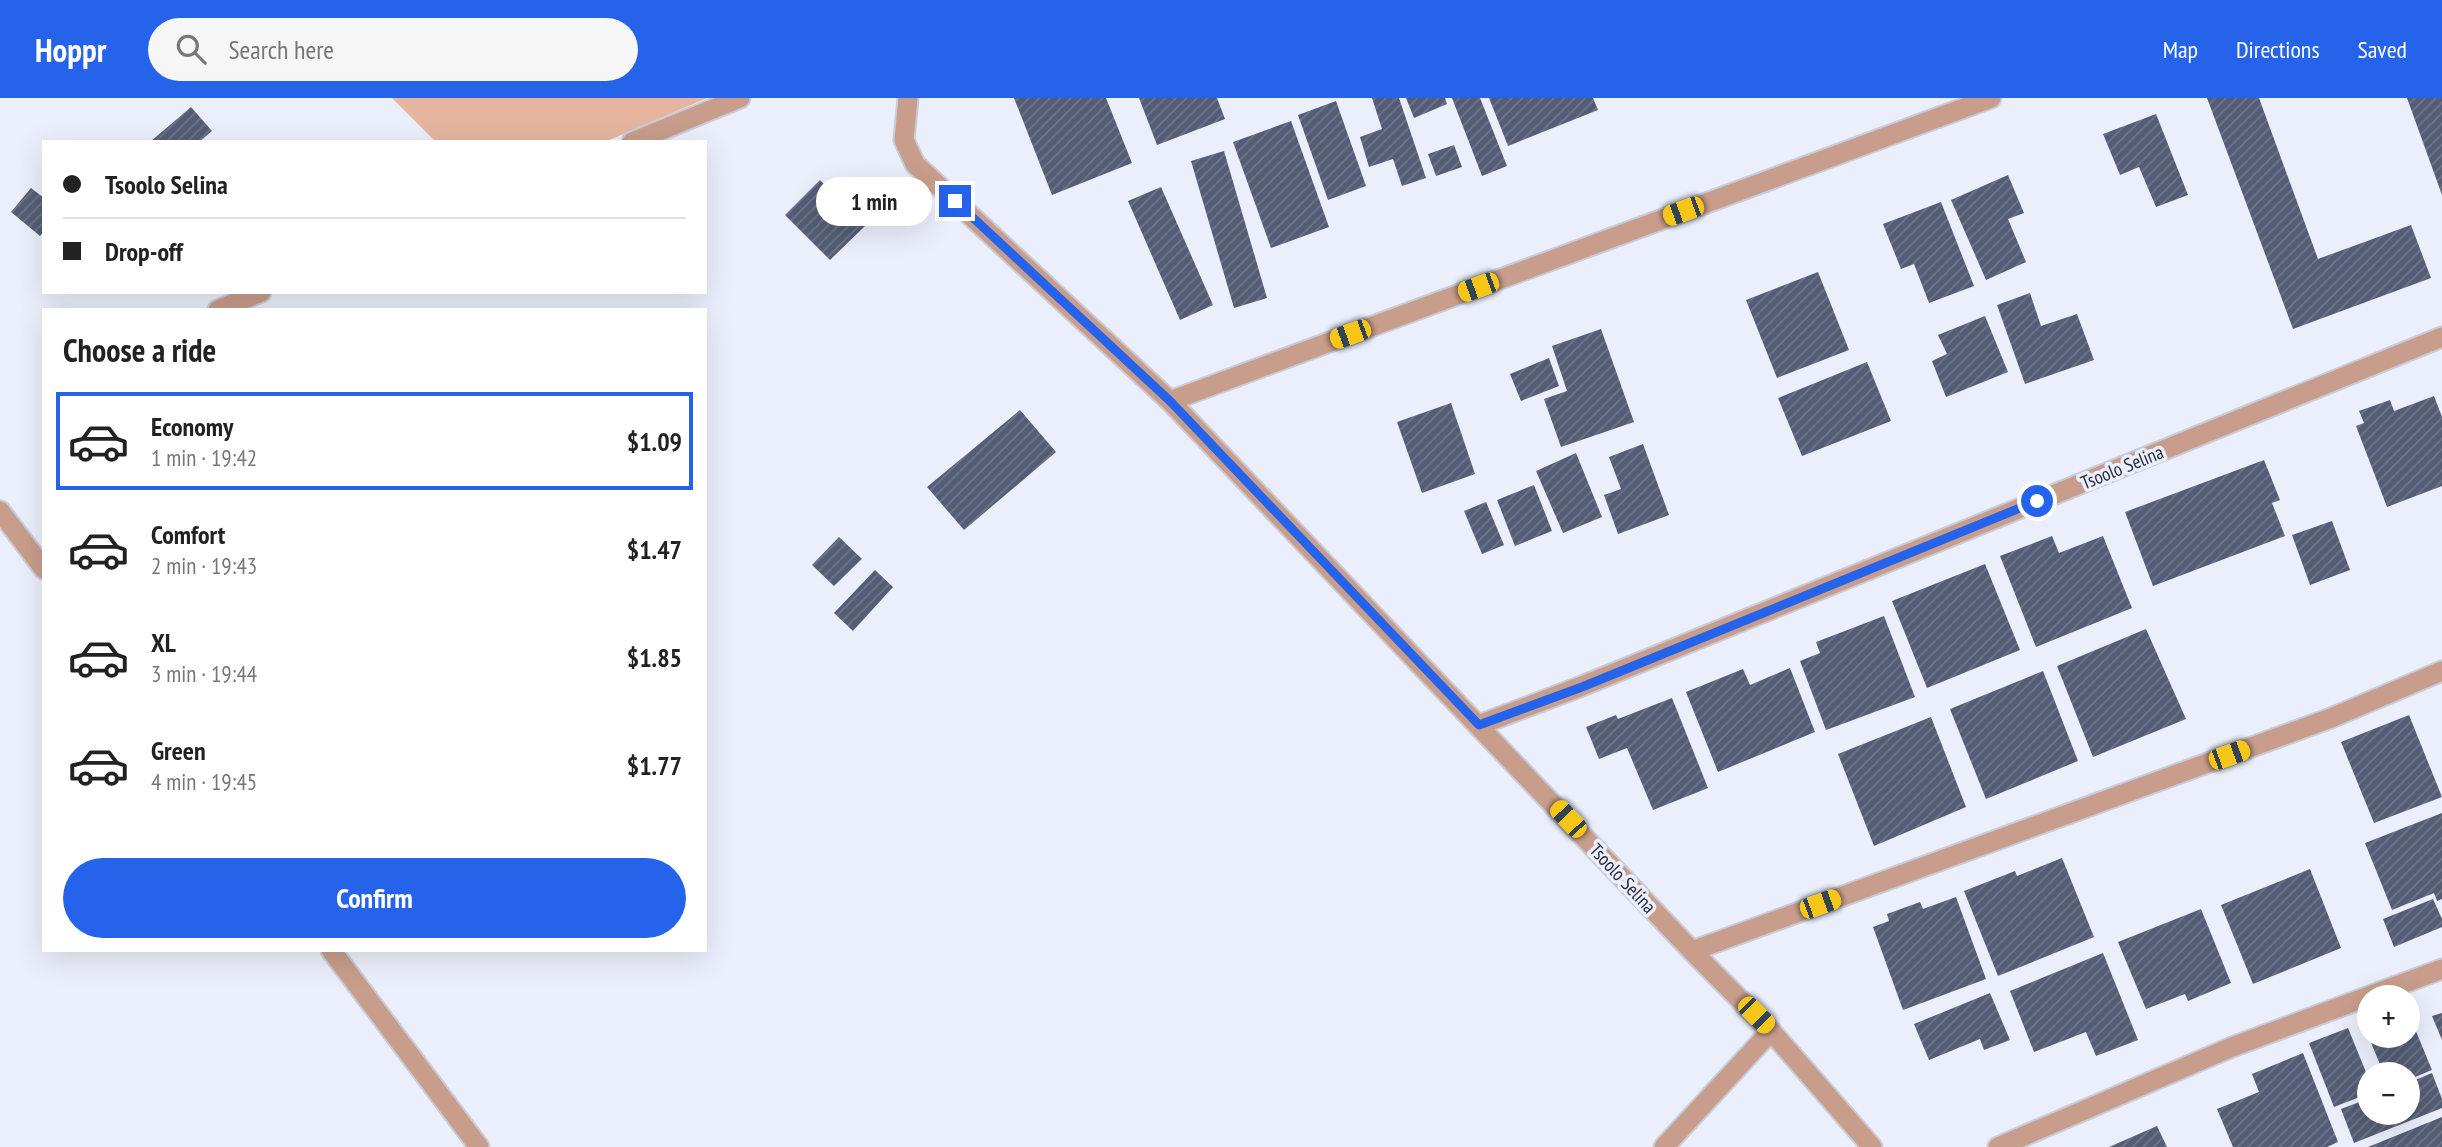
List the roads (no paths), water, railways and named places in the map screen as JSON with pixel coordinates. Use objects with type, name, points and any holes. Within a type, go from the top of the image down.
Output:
[{"type":"street","points":[[637,140],[740,98]]},
{"type":"street","points":[[908,98],[904,140],[915,164],[1170,401],[1479,725]]},
{"type":"street","points":[[1170,401],[1991,98]]},
{"type":"street","points":[[223,308],[256,294]]},
{"type":"street","name":"Tsoolo Selina","points":[[1872,1147],[1772,1031],[1692,951],[1479,725],[1582,687],[2442,337]]},
{"type":"street","points":[[0,511],[42,566]]},
{"type":"street","points":[[1692,951],[2331,718],[2442,671]]},
{"type":"street","points":[[333,952],[480,1147]]},
{"type":"street","points":[[1998,1147],[2232,1047],[2442,969]]},
{"type":"street","points":[[1664,1147],[1772,1031]]}]
